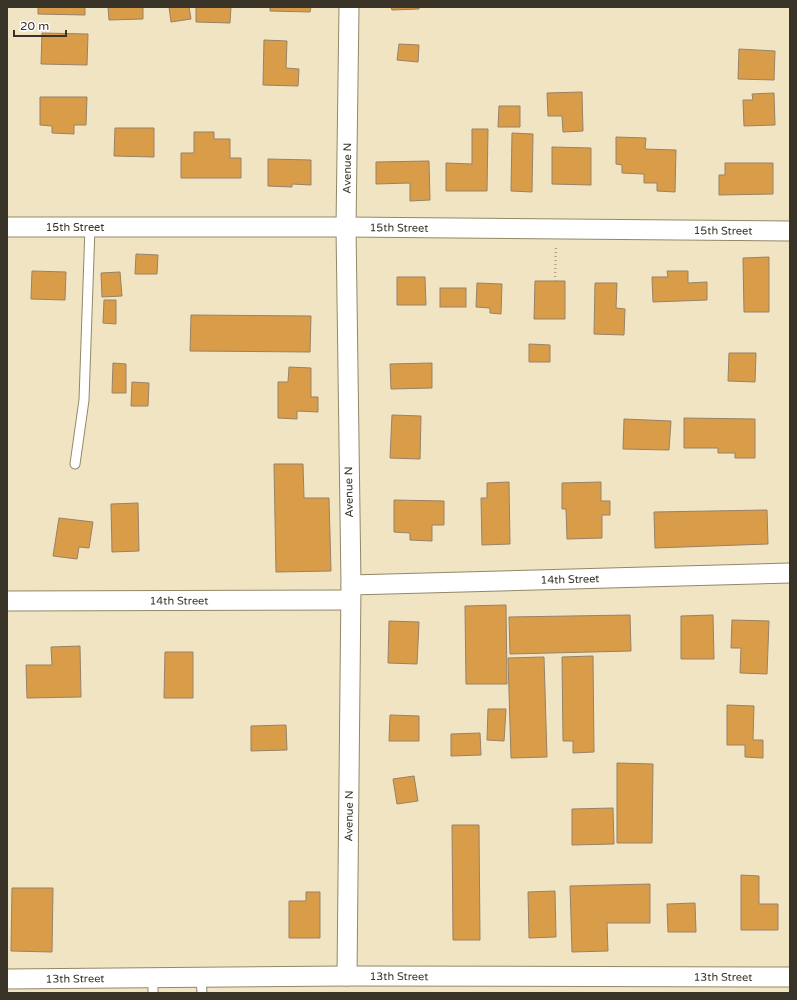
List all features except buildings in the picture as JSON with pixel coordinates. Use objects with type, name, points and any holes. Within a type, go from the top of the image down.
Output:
[{"type":"street","name":"Avenue N","points":[[347,976],[350,592],[346,227],[349,7]]},
{"type":"street","name":"15th Street","points":[[7,226],[790,231]]},
{"type":"street","name":"14th Street","points":[[7,600],[350,592],[790,573]]},
{"type":"street","name":"13th Street","points":[[7,979],[153,985],[202,985],[347,976],[790,977]]},
{"type":"lane","points":[[75,464],[84,400],[90,227]]},
{"type":"path","points":[[555,281],[556,229]]}]
